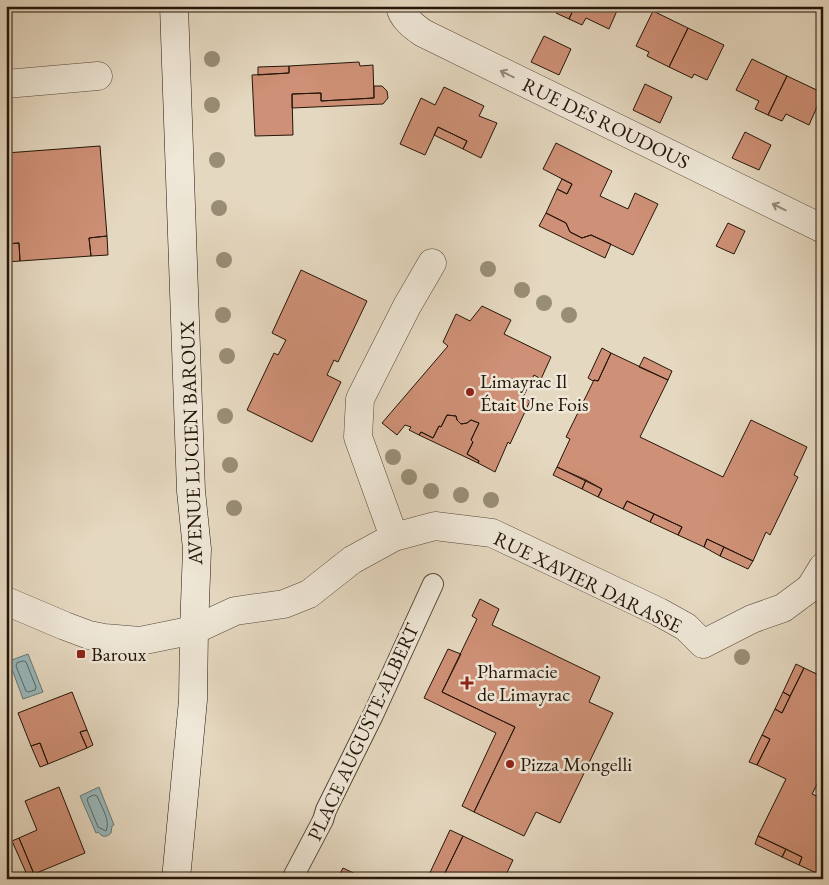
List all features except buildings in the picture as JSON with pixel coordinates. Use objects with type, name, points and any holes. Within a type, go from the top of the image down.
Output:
[{"type":"street","name":"AVENUE LUCIEN BAROUX","points":[[174,6],[191,491],[197,549],[193,707],[176,879]]},
{"type":"street","name":"RUE DES ROUDOUS","points":[[400,6],[400,10],[411,24],[422,33],[823,229]]},
{"type":"street","points":[[6,84],[98,76]]},
{"type":"street","points":[[394,536],[358,437],[360,399],[407,306],[432,263]]},
{"type":"street","name":"RUE XAVIER DARASSE","points":[[6,601],[89,635],[140,641],[194,630],[235,611],[284,604],[309,594],[352,560],[394,536],[434,526],[492,533],[659,612],[686,627],[703,644],[752,619],[782,608],[818,583]]},
{"type":"lane","name":"PLACE AUGUSTE-ALBERT","points":[[292,879],[323,820],[326,810],[373,715],[433,584]]},
{"type":"water","points":[[28,654],[43,692],[23,699],[9,661]]},
{"type":"water","points":[[99,787],[114,825],[112,826],[111,833],[106,836],[98,832],[96,833],[80,796]]},
{"type":"place","name":"Limayrac Il Était Une Fois","points":[[470,392]]},
{"type":"place","name":"Baroux","points":[[81,654]]},
{"type":"place","name":"Pharmacie de Limayrac","points":[[467,683]]},
{"type":"place","name":"Pizza Mongelli","points":[[510,764]]}]
